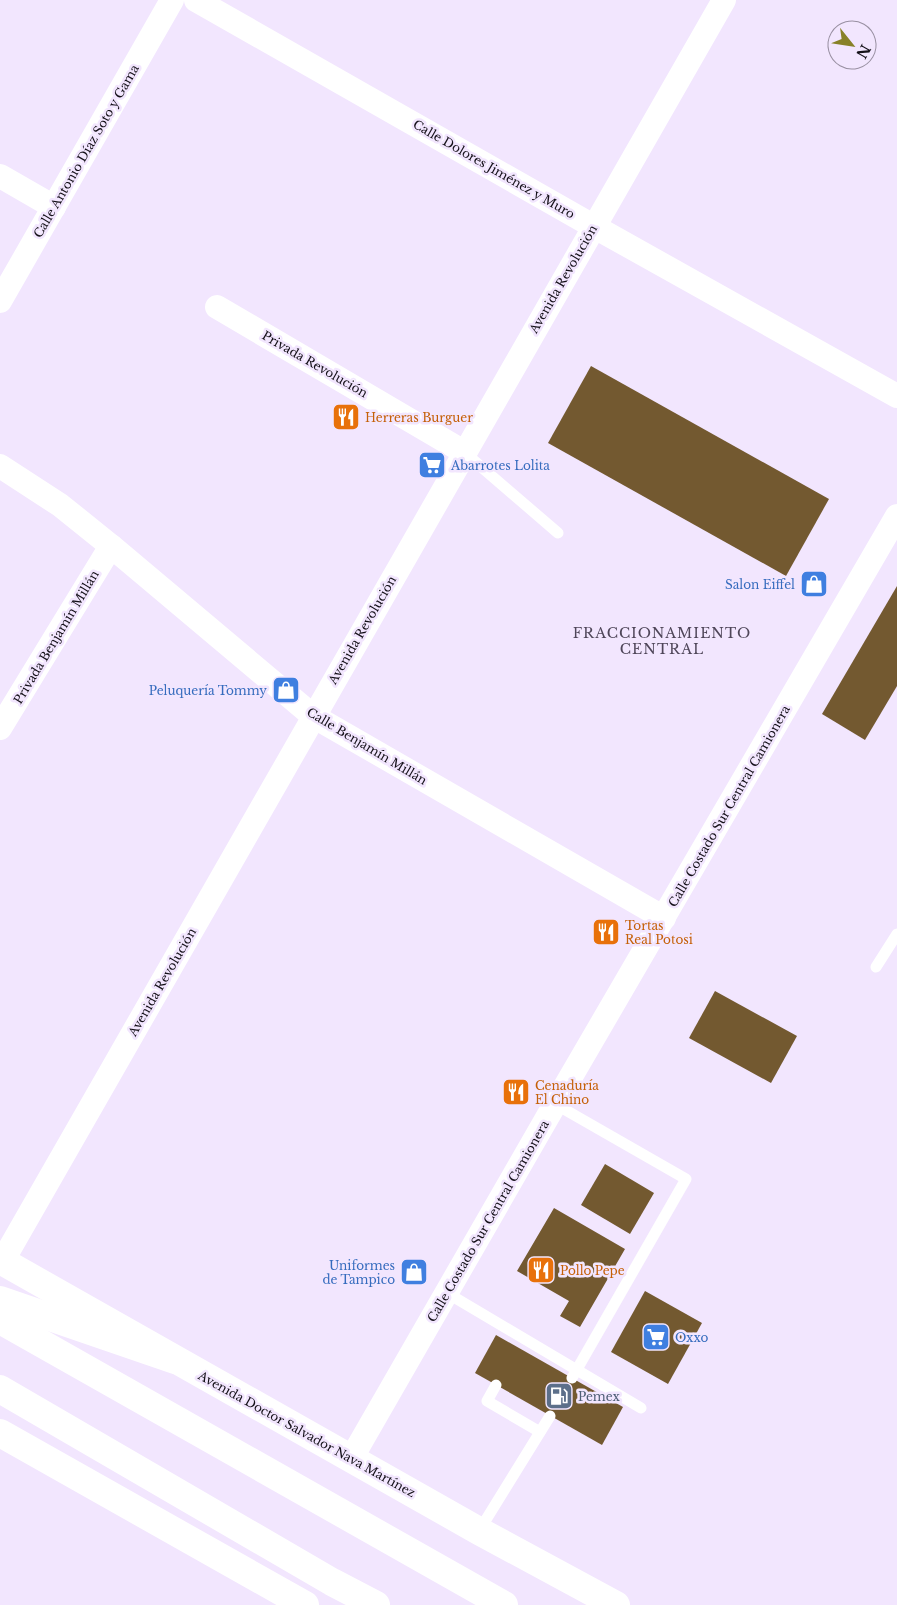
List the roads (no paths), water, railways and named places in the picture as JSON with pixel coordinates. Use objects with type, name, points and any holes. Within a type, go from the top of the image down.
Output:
[{"type":"main road","name":"Avenida Doctor Salvador Nava Martínez","points":[[1,1261],[479,1531],[616,1605]]},
{"type":"main road","points":[[0,1300],[175,1360]]},
{"type":"main road","points":[[0,1320],[504,1605]]},
{"type":"main road","points":[[0,1389],[323,1578],[376,1605]]},
{"type":"main road","points":[[0,1432],[305,1605]]},
{"type":"street","name":"Calle Antonio Díaz Soto y Gama","points":[[0,301],[172,0]]},
{"type":"street","name":"Calle Dolores Jiménez y Muro","points":[[196,0],[593,226],[897,396]]},
{"type":"street","name":"Avenida Revolución","points":[[1,1261],[724,0]]},
{"type":"street","points":[[0,176],[54,207]]},
{"type":"street","name":"Privada Revolución","points":[[217,307],[464,452]]},
{"type":"street","name":"Calle Benjamín Millán","points":[[0,466],[60,505],[112,546],[313,716],[664,918]]},
{"type":"street","name":"Calle Costado Sur Central Camionera","points":[[351,1459],[897,516]]},
{"type":"street","name":"Privada Benjamín Millán","points":[[0,728],[112,546]]},
{"type":"lane","points":[[464,452],[558,534]]},
{"type":"lane","points":[[876,967],[897,934]]},
{"type":"lane","points":[[555,1104],[686,1178],[574,1375]]},
{"type":"lane","points":[[447,1293],[520,1343],[574,1375],[641,1408]]},
{"type":"lane","points":[[496,1385],[486,1401],[540,1432]]},
{"type":"lane","points":[[479,1531],[550,1416]]},
{"type":"place","name":"Herreras Burguer","points":[[346,417]]},
{"type":"place","name":"Abarrotes Lolita","points":[[432,465]]},
{"type":"place","name":"Salon Eiffel","points":[[814,584]]},
{"type":"place","name":"Peluquería Tommy","points":[[286,690]]},
{"type":"place","name":"Tortas Real Potosi","points":[[606,932]]},
{"type":"place","name":"Cenaduría El Chino","points":[[516,1092]]},
{"type":"place","name":"Pollo Pepe","points":[[541,1270]]},
{"type":"place","name":"Uniformes de Tampico","points":[[414,1272]]},
{"type":"place","name":"Oxxo","points":[[656,1337]]},
{"type":"place","name":"Pemex","points":[[559,1396]]},
{"type":"district","name":"FRACCIONAMIENTO CENTRAL","points":[[662,642]]}]
